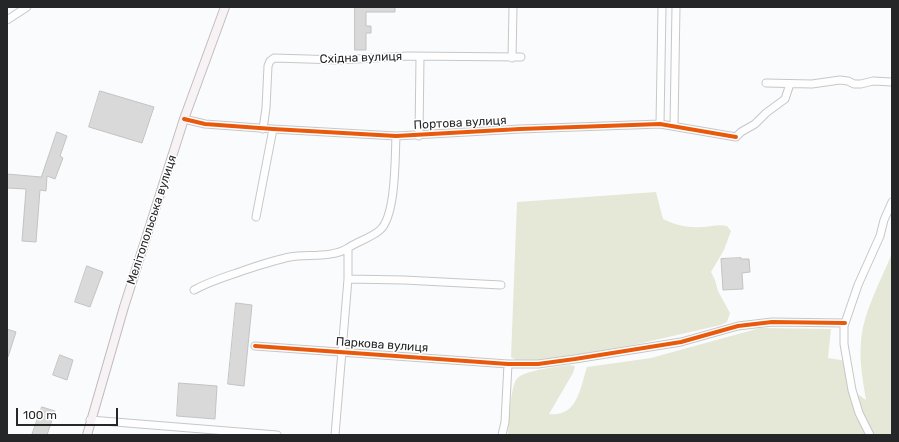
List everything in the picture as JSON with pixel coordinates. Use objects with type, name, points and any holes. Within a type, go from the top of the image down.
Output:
[{"type":"main road","name":"Мелітопольська вулиця","points":[[87,435],[90,420],[124,307],[184,119],[225,7]]},
{"type":"street","points":[[7,20],[28,7]]},
{"type":"street","points":[[512,58],[513,7]]},
{"type":"street","points":[[660,124],[662,7]]},
{"type":"street","points":[[674,126],[676,7]]},
{"type":"street","points":[[418,136],[420,57]]},
{"type":"street","name":"Східна вулиця","points":[[263,128],[266,108],[268,66],[270,61],[274,58],[339,60],[420,57],[522,58]]},
{"type":"street","points":[[766,83],[812,84],[840,80],[848,81],[854,84],[873,81],[892,82]]},
{"type":"street","name":"Портова вулиця","points":[[184,119],[205,124],[396,136],[418,136],[520,129],[660,124],[736,137],[741,132],[755,124],[766,113],[785,99],[790,84]]},
{"type":"street","points":[[256,218],[273,129]]},
{"type":"street","points":[[194,290],[204,284],[290,257],[325,255],[340,252],[376,233],[381,229],[387,220],[391,205],[396,136]]},
{"type":"street","points":[[870,435],[852,390],[844,344],[845,323],[858,286],[880,236],[884,220],[892,202]]},
{"type":"street","points":[[335,435],[348,279],[348,248]]},
{"type":"street","points":[[348,279],[501,285]]},
{"type":"street","name":"Паркова вулиця","points":[[255,346],[508,364],[545,363],[680,342],[738,326],[772,322],[845,323]]},
{"type":"street","points":[[502,435],[505,422],[508,364]]},
{"type":"street","points":[[90,420],[277,435]]},
{"type":"green space","points":[[656,192],[663,219],[672,223],[687,226],[727,226],[731,231],[724,250],[711,272],[718,291],[730,313],[727,322],[721,325],[633,345],[551,359],[518,361],[511,357],[517,202]]},
{"type":"green space","points":[[892,253],[892,435],[508,435],[510,407],[514,385],[516,380],[532,371],[569,365],[575,366],[573,373],[549,414],[559,414],[566,411],[576,400],[580,392],[587,367],[651,358],[760,328],[831,329],[828,358],[847,361],[852,390],[866,400],[861,356],[862,331],[873,297]]},
{"type":"building","points":[[355,7],[395,7],[395,12],[366,12],[366,26],[371,26],[371,33],[366,33],[366,50],[355,50]]},
{"type":"building","points":[[100,91],[154,107],[142,143],[89,127]]},
{"type":"building","points":[[57,132],[67,136],[60,156],[63,158],[55,179],[47,176],[46,191],[40,190],[36,242],[22,241],[26,189],[7,188],[7,174],[41,177]]},
{"type":"building","points":[[721,259],[749,259],[750,272],[742,273],[743,289],[723,290]]},
{"type":"building","points":[[87,266],[103,272],[90,307],[75,302]]},
{"type":"building","points":[[236,303],[252,305],[244,386],[228,384]]},
{"type":"building","points":[[7,329],[16,332],[8,357],[7,356]]},
{"type":"building","points":[[60,355],[73,360],[67,380],[53,375]]},
{"type":"building","points":[[179,383],[217,386],[215,419],[177,416]]},
{"type":"building","points":[[42,407],[55,411],[47,435],[32,435]]},
{"type":"cycle path","points":[[184,119],[205,124],[396,136],[520,129],[660,124],[736,137]]},
{"type":"cycle path","points":[[255,346],[508,364],[538,364],[681,342],[738,326],[772,322],[845,323]]}]
